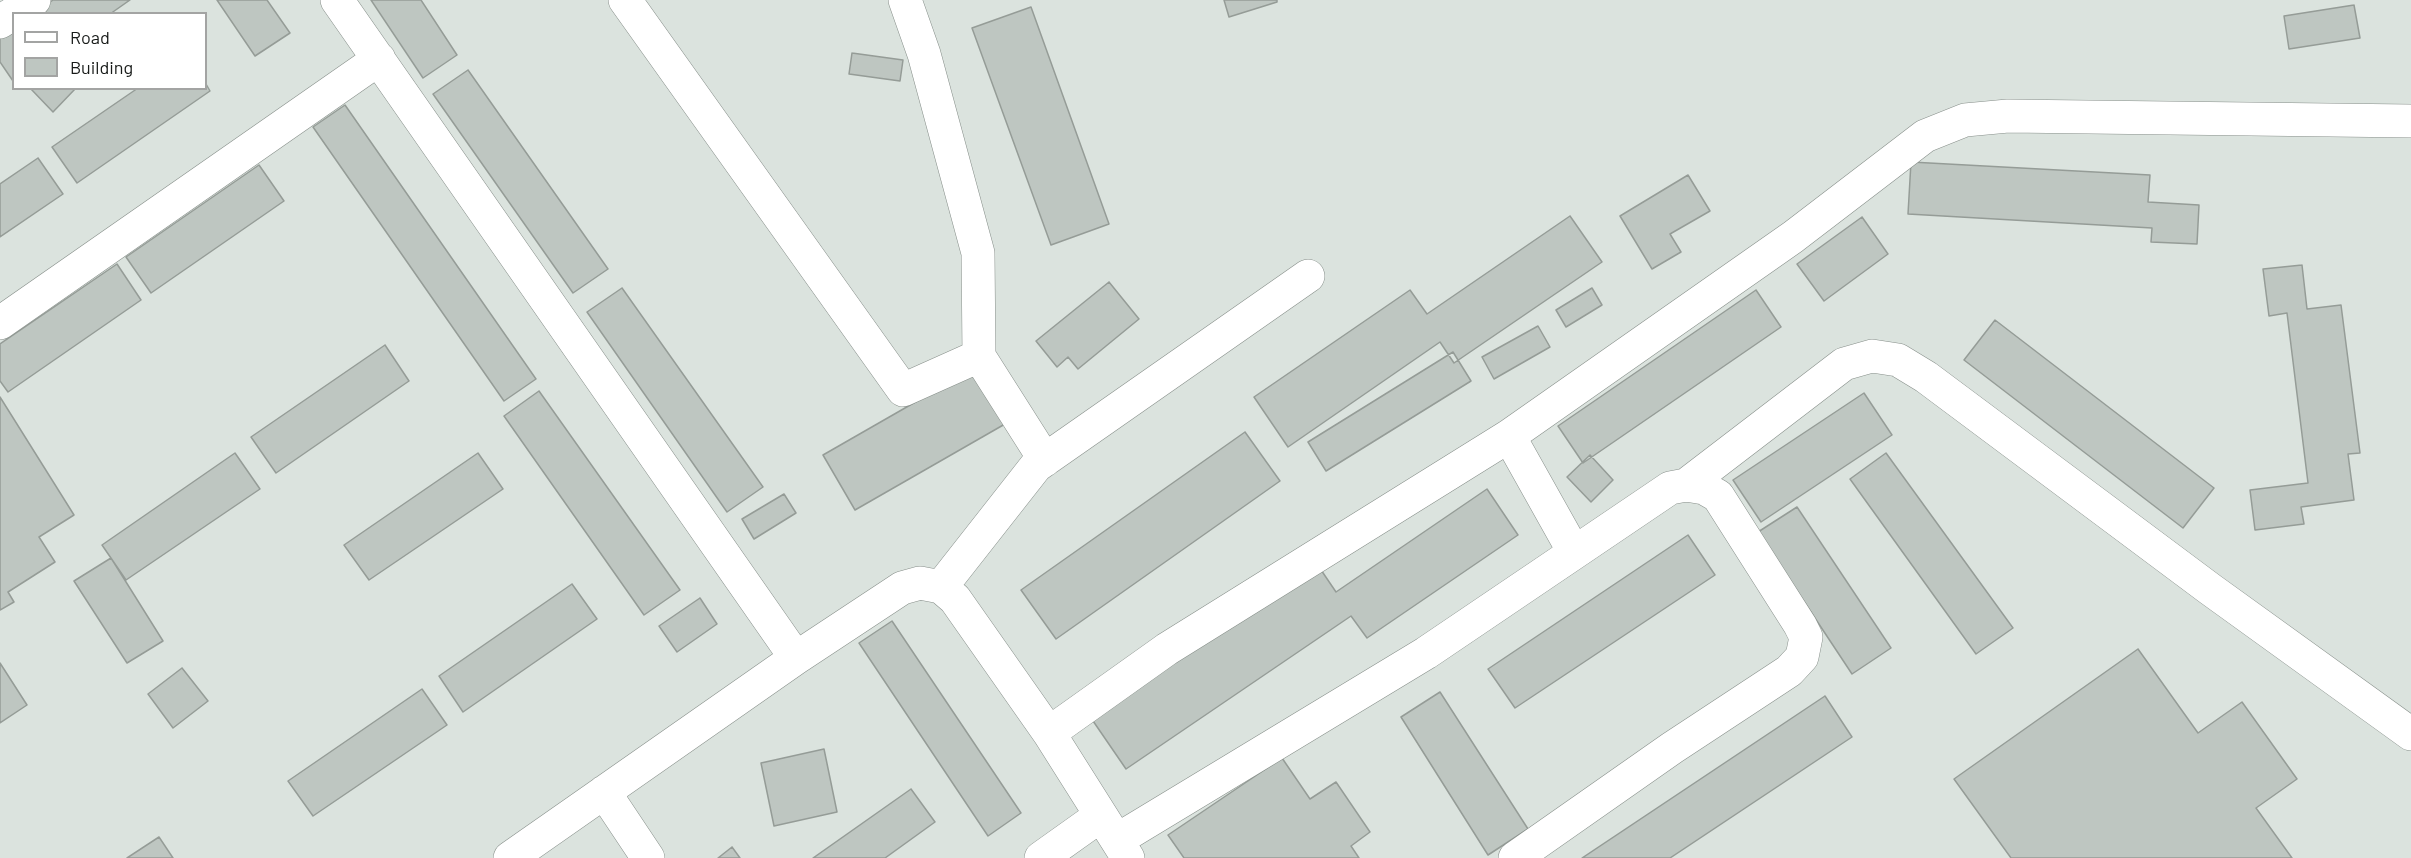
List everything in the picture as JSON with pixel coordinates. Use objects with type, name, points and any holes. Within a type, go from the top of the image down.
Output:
[{"type":"street","points":[[15,12],[34,0]]},
{"type":"street","points":[[337,0],[796,658]]},
{"type":"street","points":[[626,0],[903,390],[979,356]]},
{"type":"street","points":[[905,0],[924,54],[978,253],[979,356],[1045,460]]},
{"type":"street","points":[[0,323],[379,59]]},
{"type":"street","points":[[1049,733],[1167,649],[1509,436],[1793,237],[1925,136],[1965,120],[2008,116],[2411,121]]},
{"type":"street","points":[[941,587],[1036,466],[1308,276]]},
{"type":"street","points":[[1686,485],[1844,364],[1872,356],[1898,360],[1926,377],[2210,589],[2411,734]]},
{"type":"street","points":[[1509,436],[1574,552]]},
{"type":"street","points":[[1041,858],[1115,838],[1426,653],[1670,488],[1686,485],[1704,488],[1718,496],[1800,624],[1806,637],[1803,657],[1790,671],[1672,748],[1515,858]]},
{"type":"street","points":[[510,858],[796,658],[902,588],[920,583],[941,587],[955,599],[1049,733],[1115,838]]},
{"type":"street","points":[[604,792],[648,858]]},
{"type":"building","points":[[53,0],[130,0],[113,12],[37,12]]},
{"type":"building","points":[[217,0],[267,0],[290,33],[255,56]]},
{"type":"building","points":[[371,0],[421,0],[457,55],[423,78]]},
{"type":"building","points":[[1224,0],[1277,0],[1277,2],[1229,17]]},
{"type":"building","points":[[2354,5],[2360,38],[2289,49],[2284,16]]},
{"type":"building","points":[[1031,7],[1109,224],[1051,245],[972,28]]},
{"type":"building","points":[[12,29],[12,80],[0,62],[0,37]]},
{"type":"building","points":[[852,53],[903,60],[900,81],[849,74]]},
{"type":"building","points":[[468,70],[608,269],[573,293],[433,94]]},
{"type":"building","points":[[207,86],[210,91],[77,183],[52,147],[135,90],[207,90]]},
{"type":"building","points":[[32,90],[74,90],[53,112]]},
{"type":"building","points":[[345,105],[536,379],[504,401],[313,127]]},
{"type":"building","points":[[38,158],[63,194],[0,237],[0,184]]},
{"type":"building","points":[[1911,162],[2150,175],[2148,202],[2199,205],[2197,244],[2151,242],[2152,228],[1908,214]]},
{"type":"building","points":[[259,165],[284,201],[151,293],[126,257]]},
{"type":"building","points":[[1688,175],[1710,211],[1670,234],[1681,252],[1652,269],[1620,216]]},
{"type":"building","points":[[1570,216],[1602,262],[1454,363],[1440,342],[1288,447],[1254,397],[1410,290],[1427,314]]},
{"type":"building","points":[[1862,217],[1888,254],[1824,301],[1797,264]]},
{"type":"building","points":[[117,264],[141,300],[8,392],[0,381],[0,344]]},
{"type":"building","points":[[2302,265],[2307,309],[2341,305],[2360,453],[2348,454],[2354,500],[2301,507],[2304,524],[2255,530],[2250,490],[2308,483],[2287,313],[2269,316],[2263,269]]},
{"type":"building","points":[[1109,282],[1139,319],[1078,369],[1068,357],[1057,367],[1036,341]]},
{"type":"building","points":[[622,288],[763,487],[727,512],[587,312]]},
{"type":"building","points":[[1592,288],[1602,305],[1566,327],[1556,310]]},
{"type":"building","points":[[1756,290],[1781,327],[1583,463],[1558,426]]},
{"type":"building","points":[[1995,320],[2214,488],[2183,528],[1964,360]]},
{"type":"building","points":[[1538,326],[1550,347],[1494,379],[1482,357]]},
{"type":"building","points":[[385,345],[409,381],[276,473],[251,437]]},
{"type":"building","points":[[1453,352],[1471,381],[1326,471],[1308,442]]},
{"type":"building","points":[[973,369],[1005,424],[855,510],[823,455]]},
{"type":"building","points":[[539,391],[680,590],[644,615],[504,416]]},
{"type":"building","points":[[1864,393],[1892,435],[1761,522],[1733,480]]},
{"type":"building","points":[[0,397],[74,515],[39,537],[55,562],[8,592],[14,602],[0,610]]},
{"type":"building","points":[[1245,432],[1280,481],[1056,639],[1021,590]]},
{"type":"building","points":[[235,453],[260,489],[126,580],[102,545]]},
{"type":"building","points":[[478,453],[503,489],[369,580],[344,545]]},
{"type":"building","points":[[1886,453],[2013,628],[1976,654],[1850,479]]},
{"type":"building","points":[[1590,455],[1613,480],[1591,502],[1567,477]]},
{"type":"building","points":[[1487,489],[1518,535],[1367,638],[1351,616],[1126,769],[1091,718],[1317,564],[1336,592]]},
{"type":"building","points":[[784,494],[796,513],[754,539],[742,519]]},
{"type":"building","points":[[1797,507],[1891,648],[1852,674],[1758,532]]},
{"type":"building","points":[[1688,535],[1715,575],[1515,708],[1488,669]]},
{"type":"building","points":[[111,558],[163,641],[127,663],[74,581]]},
{"type":"building","points":[[572,584],[597,619],[463,712],[439,676]]},
{"type":"building","points":[[700,598],[717,624],[677,652],[659,626]]},
{"type":"building","points":[[892,621],[1021,813],[988,836],[859,643]]},
{"type":"building","points":[[2138,649],[2198,733],[2242,702],[2297,779],[2256,808],[2292,858],[2011,858],[1954,779]]},
{"type":"building","points":[[0,663],[27,705],[0,723]]},
{"type":"building","points":[[182,668],[208,701],[173,728],[148,694]]},
{"type":"building","points":[[422,689],[447,725],[313,816],[288,781]]},
{"type":"building","points":[[1440,692],[1528,829],[1488,855],[1401,717]]},
{"type":"building","points":[[1825,696],[1852,737],[1670,858],[1582,858]]},
{"type":"building","points":[[824,749],[837,812],[774,826],[761,763]]},
{"type":"building","points":[[1282,758],[1310,799],[1336,782],[1370,832],[1351,846],[1359,858],[1184,858],[1168,835]]},
{"type":"building","points":[[911,789],[935,822],[885,858],[813,858]]},
{"type":"building","points":[[159,837],[173,858],[127,858]]},
{"type":"building","points":[[732,847],[740,858],[718,858]]}]
